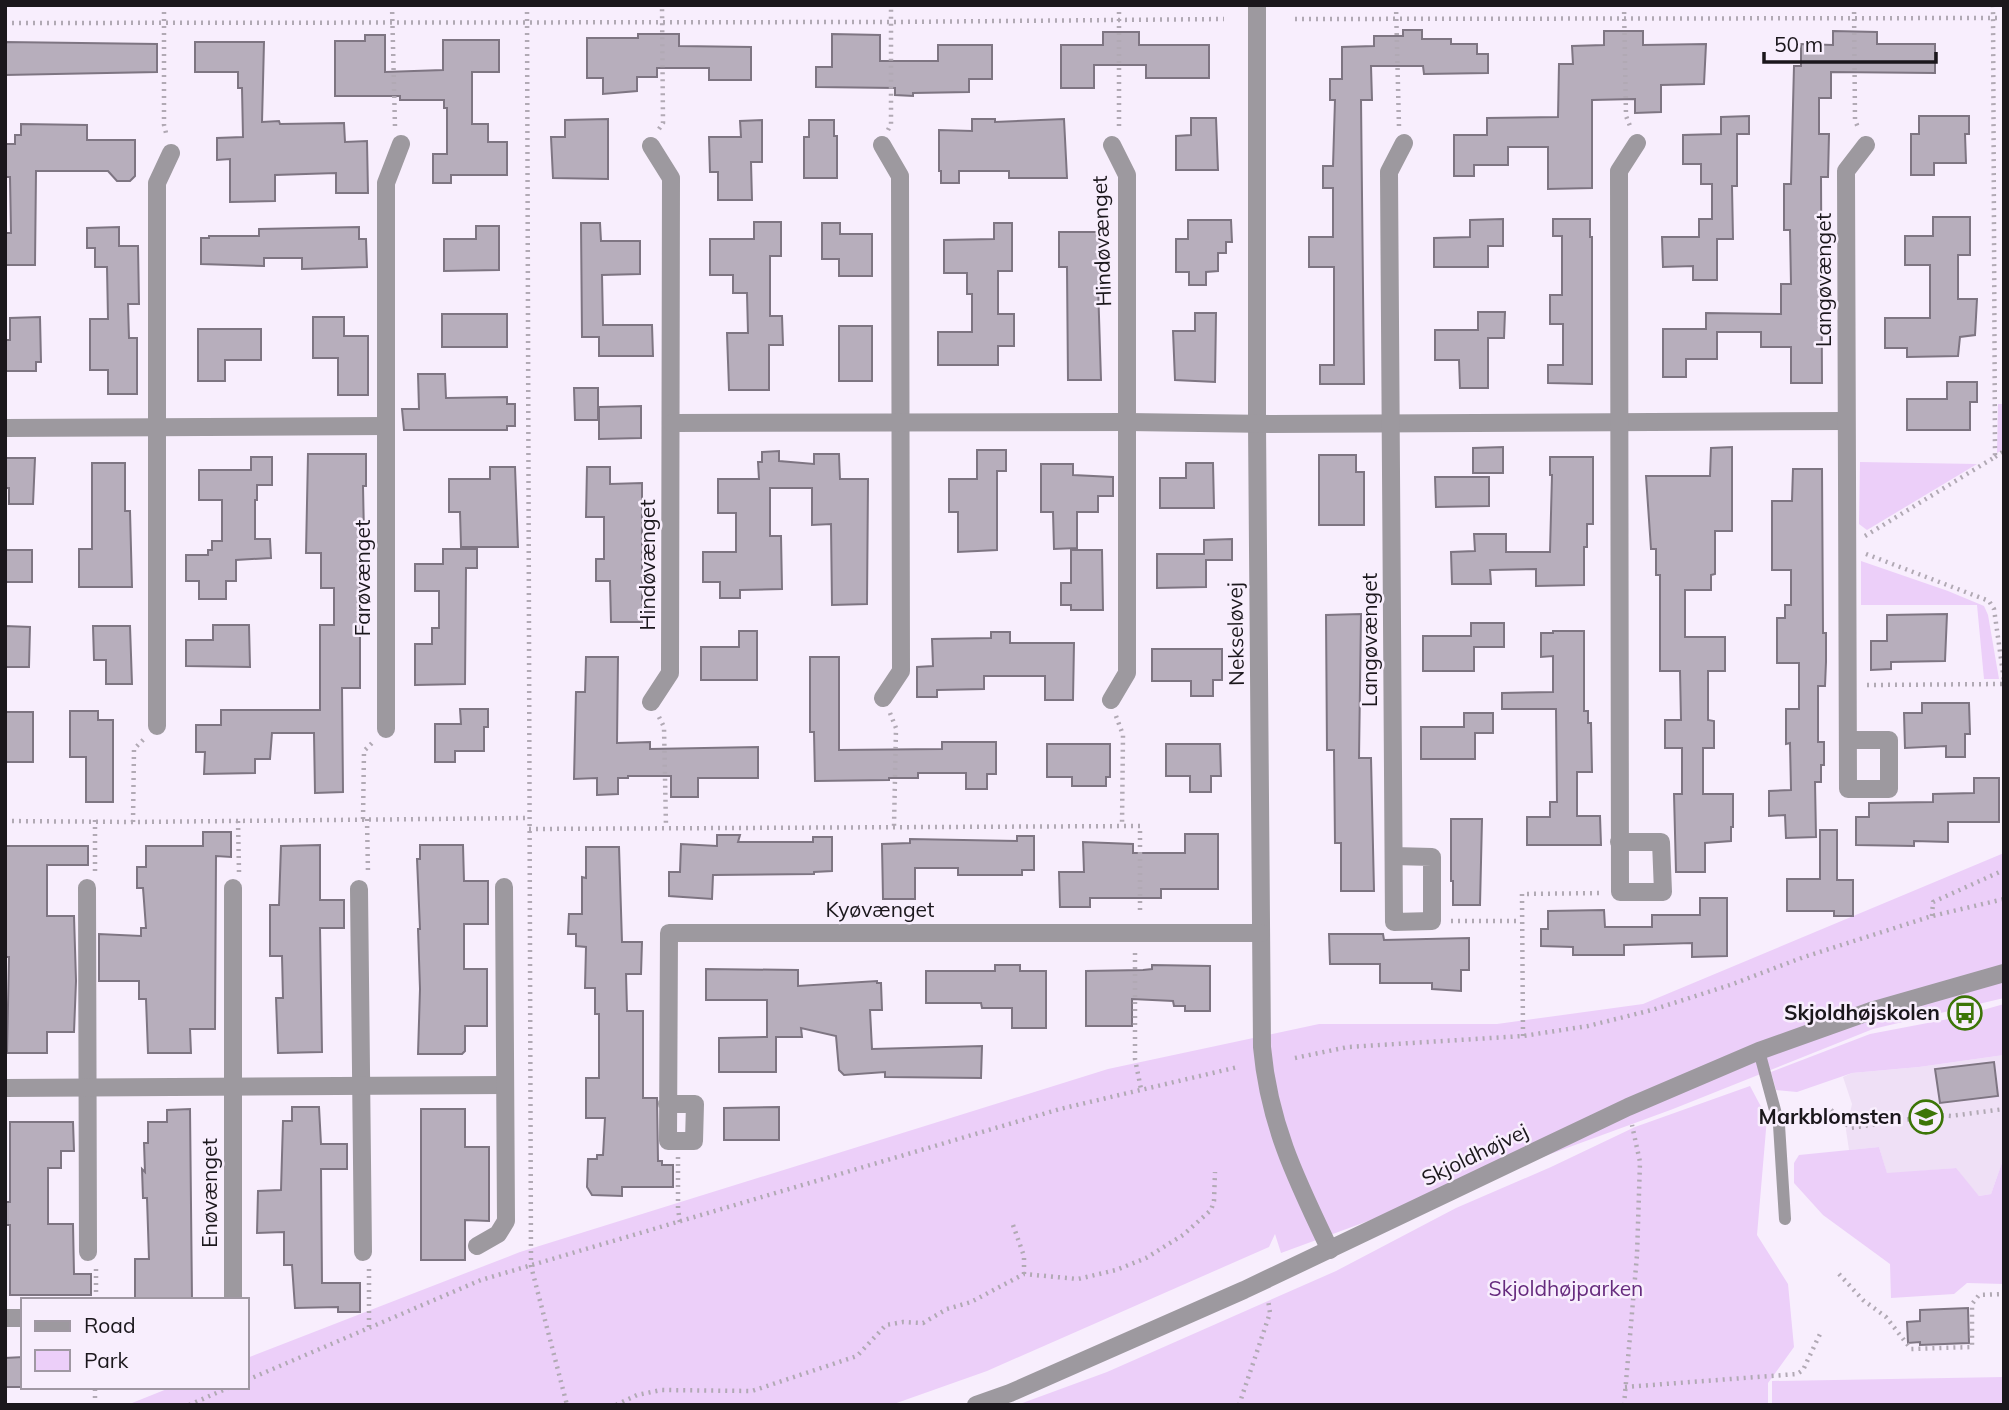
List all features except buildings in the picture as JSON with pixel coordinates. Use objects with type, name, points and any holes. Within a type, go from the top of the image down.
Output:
[{"type":"street","name":"Nekseløvej","points":[[1257,5],[1256,424],[1262,1036],[1265,1084],[1284,1152],[1330,1250]]},
{"type":"street","points":[[1619,842],[1661,842],[1663,892],[1620,892],[1619,842],[1618,421],[1619,171],[1637,143]]},
{"type":"street","name":"Farøvænget","points":[[386,729],[386,183],[401,144]]},
{"type":"street","name":"Langøvænget","points":[[1404,144],[1389,172],[1394,922],[1432,921]]},
{"type":"street","points":[[882,145],[900,176],[901,422],[901,671],[883,698]]},
{"type":"street","name":"Hindøvænget","points":[[1111,700],[1127,673],[1128,422],[1126,175],[1112,145]]},
{"type":"street","name":"Langøvænget","points":[[1848,740],[1846,171],[1866,145]]},
{"type":"street","name":"Hindøvænget","points":[[651,146],[671,178],[672,424],[670,673],[651,702]]},
{"type":"street","points":[[157,726],[157,183],[171,153]]},
{"type":"street","points":[[672,424],[1846,421]]},
{"type":"street","points":[[5,429],[386,426]]},
{"type":"street","points":[[1394,856],[1433,857],[1432,921]]},
{"type":"street","points":[[477,1246],[498,1234],[506,1221],[504,887]]},
{"type":"street","points":[[88,888],[89,1252]]},
{"type":"street","name":"Enøvænget","points":[[233,888],[233,1298]]},
{"type":"street","points":[[359,889],[363,1252]]},
{"type":"street","name":"Kyøvænget","points":[[678,1141],[668,1141],[669,933],[1261,933]]},
{"type":"street","name":"Skjoldhøjvej","points":[[976,1405],[1010,1393],[1266,1280],[1628,1107],[1759,1051],[1871,1011],[2004,973]]},
{"type":"street","points":[[5,1088],[504,1085]]},
{"type":"street","points":[[667,1104],[695,1104],[695,1141],[678,1141]]},
{"type":"lane","points":[[1759,1051],[1779,1125],[1785,1219]]},
{"type":"path","points":[[164,5],[164,125],[171,153]]},
{"type":"path","points":[[392,5],[393,122],[401,144]]},
{"type":"path","points":[[527,5],[531,1266],[567,1405]]},
{"type":"path","points":[[651,146],[663,123],[662,5]]},
{"type":"path","points":[[882,145],[891,124],[891,5]]},
{"type":"path","points":[[1112,145],[1121,125],[1119,5]]},
{"type":"path","points":[[1396,5],[1398,122],[1404,144]]},
{"type":"path","points":[[1624,5],[1626,116],[1637,143]]},
{"type":"path","points":[[1854,5],[1855,120],[1866,145]]},
{"type":"path","points":[[1993,5],[1995,457]]},
{"type":"path","points":[[1295,19],[2004,18]]},
{"type":"path","points":[[5,23],[891,23],[1224,19]]},
{"type":"path","points":[[1848,547],[2004,451]]},
{"type":"path","points":[[1848,547],[1989,601],[1994,609],[2004,682],[1848,685]]},
{"type":"path","points":[[883,698],[896,728],[894,827]]},
{"type":"path","points":[[1111,700],[1123,735],[1122,826]]},
{"type":"path","points":[[651,702],[664,727],[666,827]]},
{"type":"path","points":[[133,822],[134,749],[157,726]]},
{"type":"path","points":[[359,889],[368,885],[364,751],[386,729]]},
{"type":"path","points":[[5,821],[528,818]]},
{"type":"path","points":[[88,888],[95,888],[95,820]]},
{"type":"path","points":[[233,888],[239,888],[238,821]]},
{"type":"path","points":[[528,829],[1140,826],[1140,932],[1135,946],[1135,1059],[1141,1089]]},
{"type":"path","points":[[1932,916],[1933,902],[2004,870]]},
{"type":"path","points":[[1523,1036],[1522,894],[1620,892]]},
{"type":"path","points":[[1295,1058],[1348,1046],[1523,1036],[1588,1026],[1652,1010],[1932,916],[2004,899]]},
{"type":"path","points":[[1432,921],[1521,921]]},
{"type":"path","points":[[248,1380],[481,1280],[1060,1109],[1238,1068]]},
{"type":"path","points":[[1624,1405],[1637,1255],[1640,1162],[1628,1107]]},
{"type":"path","points":[[1831,1110],[1850,1128],[1938,1115],[1951,1116],[2004,1109]]},
{"type":"path","points":[[678,1141],[680,1223]]},
{"type":"path","points":[[616,1405],[636,1395],[661,1390],[752,1391],[857,1356],[886,1325],[923,1323],[947,1309],[971,1302],[1024,1274],[1078,1279],[1116,1270],[1146,1258],[1183,1235],[1211,1210],[1214,1201],[1214,1172]]},
{"type":"path","points":[[1013,1225],[1024,1256],[1024,1274]]},
{"type":"path","points":[[363,1252],[368,1252],[369,1328]]},
{"type":"path","points":[[1839,1274],[1863,1300],[1886,1317],[1910,1349],[1972,1347],[1972,1304],[1979,1294],[2004,1294]]},
{"type":"path","points":[[1239,1405],[1269,1313],[1266,1280]]},
{"type":"path","points":[[1625,1387],[1797,1374],[1802,1370],[1820,1334]]},
{"type":"path","points":[[189,1405],[225,1389]]},
{"type":"shaded area","name":"Markblomsten","points":[[2004,1055],[2004,1157],[1991,1194],[1979,1196],[1955,1168],[1887,1174],[1879,1147],[1849,1150],[1846,1130],[1852,1104],[1843,1077],[1852,1073]]},
{"type":"green space","points":[[1998,404],[2004,404],[2004,449],[1997,453]]},
{"type":"green space","points":[[1860,462],[1977,464],[1867,530],[1859,524]]},
{"type":"green space","points":[[1861,561],[1984,606],[1988,615],[1999,679],[1984,679],[1977,605],[1861,605]]},
{"type":"green space","points":[[2004,853],[2004,998],[1873,1029],[1673,1109],[1281,1253],[1275,1234],[1269,1247],[987,1371],[891,1405],[127,1405],[167,1389],[248,1389],[248,1358],[520,1252],[1108,1069],[1319,1024],[1497,1024],[1643,1004]]},
{"type":"green space","points":[[2004,1004],[2004,1055],[1852,1073],[1797,1092],[1776,1090],[1771,1072],[1870,1034],[1959,1017],[1964,1022],[1972,1019],[1976,1012]]},
{"type":"green space","name":"Skjoldhøjparken","points":[[1750,1086],[1767,1118],[1757,1235],[1788,1284],[1794,1347],[1768,1383],[1768,1405],[1017,1405],[1107,1372],[1336,1271],[1456,1208],[1635,1127]]},
{"type":"green space","points":[[1879,1147],[1887,1173],[1956,1168],[1979,1196],[1991,1194],[2004,1157],[2004,1284],[1967,1283],[1954,1294],[1891,1298],[1890,1264],[1823,1215],[1794,1183],[1794,1163],[1799,1155]]},
{"type":"green space","points":[[2004,1377],[2004,1405],[1772,1405],[1772,1381]]},
{"type":"place","name":"Skjoldhøjskolen","points":[[1965,1013]]},
{"type":"place","name":"Markblomsten","points":[[1926,1117]]}]
